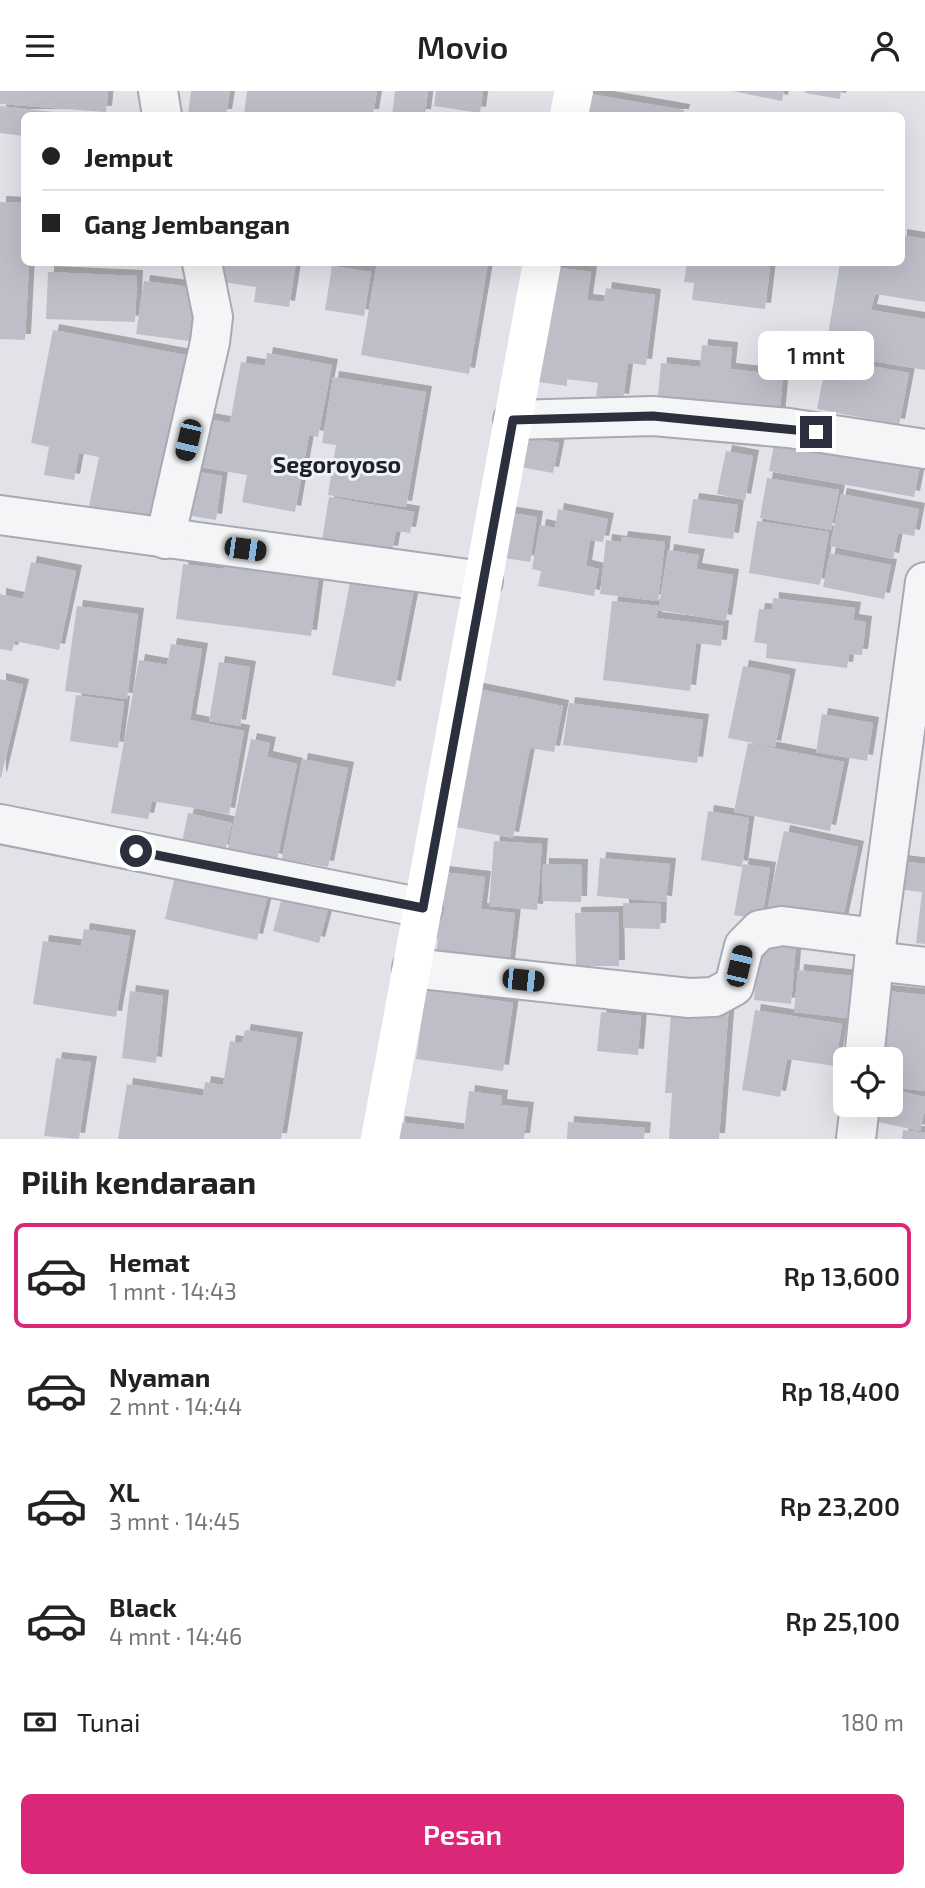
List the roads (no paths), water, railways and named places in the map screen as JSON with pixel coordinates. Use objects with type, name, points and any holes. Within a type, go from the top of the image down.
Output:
[{"type":"main road","points":[[570,112],[574,91]]},
{"type":"main road","points":[[380,1139],[541,266]]},
{"type":"street","points":[[158,91],[162,112]]},
{"type":"street","points":[[165,539],[211,342],[213,317],[203,266]]},
{"type":"street","points":[[513,420],[653,416],[789,428],[925,449]]},
{"type":"street","points":[[0,516],[483,582]]},
{"type":"street","points":[[865,1047],[875,950],[925,582]]},
{"type":"street","points":[[0,824],[423,908]]},
{"type":"street","points":[[412,968],[689,998],[714,997],[734,986],[744,946],[760,930],[782,926],[875,950],[925,967]]},
{"type":"street","points":[[856,1139],[858,1117]]},
{"type":"district","name":"Segoroyoso","points":[[337,464]]}]
